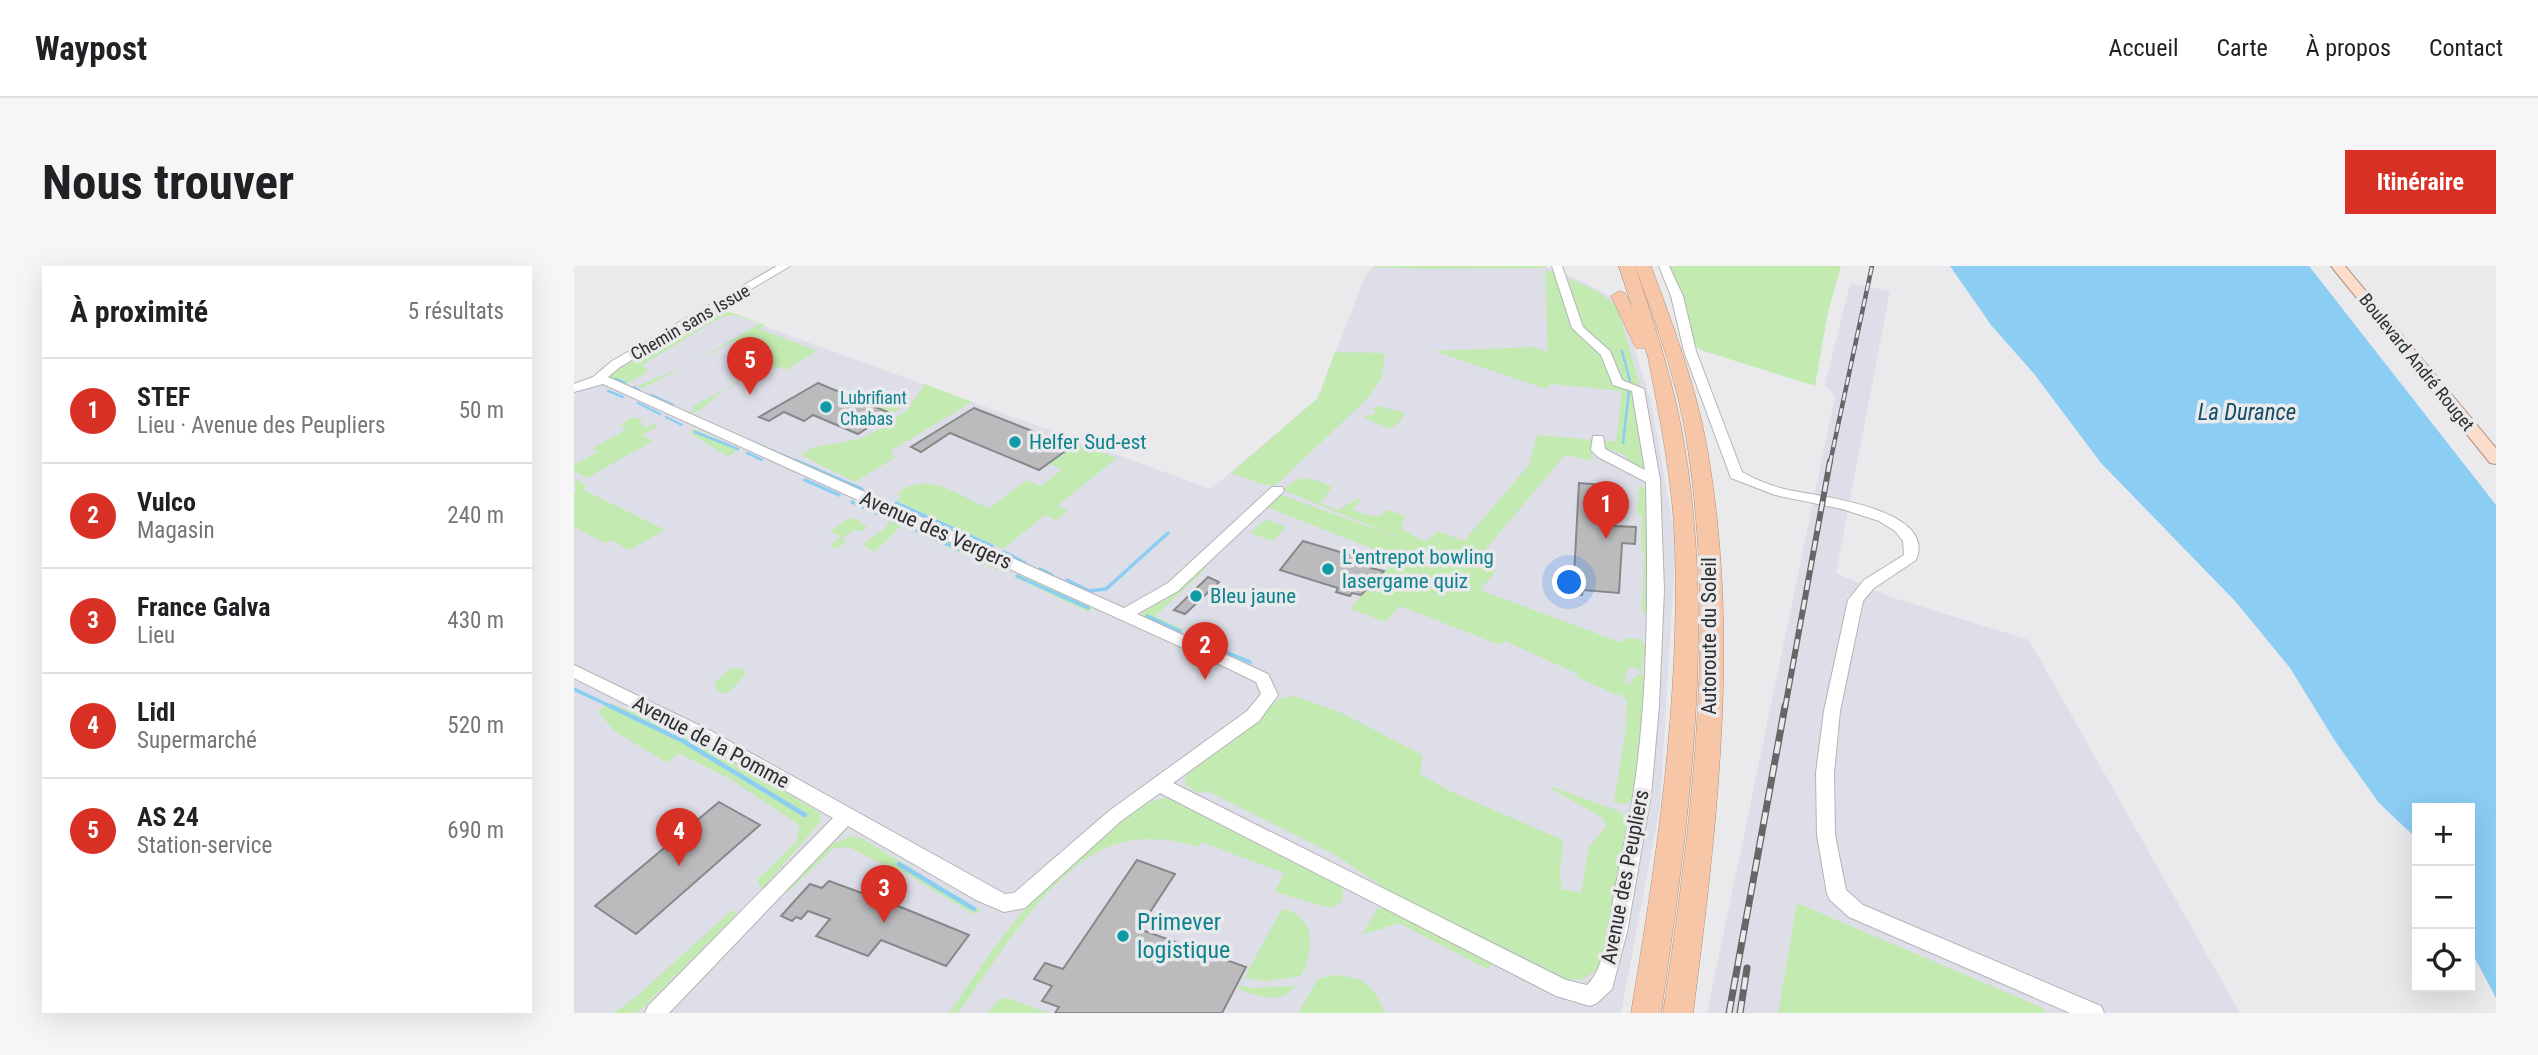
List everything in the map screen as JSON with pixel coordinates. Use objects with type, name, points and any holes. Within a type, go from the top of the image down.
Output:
[{"type":"highway","name":"Autoroute du Soleil","points":[[1627,266],[1662,369],[1677,446],[1685,526],[1687,634],[1681,774],[1646,1013]]},
{"type":"highway","name":"Autoroute du Soleil","points":[[1643,266],[1667,327],[1688,402],[1709,545],[1712,633],[1708,769],[1696,887],[1678,1013]]},
{"type":"highway","points":[[1619,296],[1641,342],[1656,393],[1675,500],[1685,526]]},
{"type":"main road","name":"Boulevard André Rouget","points":[[2338,266],[2496,459]]},
{"type":"street","name":"Chemin sans Issue","points":[[574,388],[597,380],[616,364],[785,266]]},
{"type":"street","name":"Avenue des Peupliers","points":[[1158,784],[1563,989],[1590,996],[1605,982],[1627,887],[1642,795],[1656,630],[1653,480],[1638,389],[1617,382],[1606,354],[1577,328],[1558,266]]},
{"type":"street","points":[[1664,266],[1676,296],[1690,351],[1736,475],[1758,486],[1877,514],[1902,531],[1911,545],[1911,556],[1905,562],[1868,584],[1856,600],[1849,625],[1832,710],[1825,774],[1826,835],[1837,894],[1856,911],[2094,1013]]},
{"type":"street","name":"Avenue des Vergers","points":[[597,380],[604,380],[1262,677],[1270,695],[1253,716],[1158,784]]},
{"type":"street","points":[[1598,439],[1598,450],[1603,454],[1653,480]]},
{"type":"street","points":[[1125,615],[1141,603],[1173,587],[1277,490]]},
{"type":"street","name":"Avenue de la Pomme","points":[[574,671],[705,736],[845,817],[1004,903],[1018,902],[1115,816],[1158,784]]},
{"type":"street","points":[[656,1009],[845,817]]},
{"type":"shaded area","points":[[1375,266],[1545,266],[1582,281],[1610,296],[1621,306],[1651,401],[1676,543],[1660,806],[1621,1013],[574,1013],[574,392],[717,309],[1211,489],[1318,398],[1366,274]]},
{"type":"shaded area","points":[[1850,284],[1890,291],[1836,573],[1891,597],[2029,640],[2240,1013],[1707,1013],[1835,396],[1825,385]]},
{"type":"green space","points":[[1375,266],[1545,266],[1545,268],[1371,269]]},
{"type":"green space","points":[[1670,266],[1841,266],[1828,312],[1815,386],[1704,351],[1693,345]]},
{"type":"green space","points":[[1545,270],[1558,275],[1575,327],[1604,355],[1610,379],[1616,384],[1634,388],[1648,472],[1636,469],[1625,455],[1606,448],[1605,441],[1616,441],[1622,391],[1550,384],[1548,388],[1543,388],[1434,351],[1534,347],[1548,352]]},
{"type":"green space","points":[[1568,278],[1599,292],[1617,307],[1641,389],[1635,384],[1621,381],[1583,332],[1572,302]]},
{"type":"green space","points":[[725,310],[765,325],[760,329],[817,351],[786,370],[775,367],[747,379],[723,391],[701,409],[687,414],[695,409],[692,407],[771,364],[768,355],[734,341],[690,364],[760,324],[734,315],[721,317],[642,365],[647,369],[646,373],[622,386],[611,378],[612,373],[716,312]]},
{"type":"green space","points":[[1335,352],[1385,353],[1382,377],[1368,398],[1276,485],[1265,485],[1231,473],[1318,398]]},
{"type":"green space","points":[[684,367],[643,388],[637,386]]},
{"type":"green space","points":[[925,384],[972,402],[892,450],[891,454],[896,457],[855,482],[801,455],[814,447],[860,439],[882,428],[908,409]]},
{"type":"green space","points":[[881,391],[901,397],[903,403],[899,410],[890,413],[860,401]]},
{"type":"green space","points":[[1378,406],[1405,413],[1399,423],[1389,429],[1365,418],[1367,414],[1371,416],[1376,412],[1372,409]]},
{"type":"green space","points":[[633,417],[643,421],[640,424],[646,428],[652,424],[658,426],[642,435],[653,441],[587,478],[574,471],[574,462],[577,463],[597,452],[593,448],[627,429],[620,425]]},
{"type":"green space","points":[[694,429],[740,449],[727,456],[692,435],[691,431]]},
{"type":"green space","points":[[1537,435],[1594,440],[1591,461],[1565,455],[1475,562],[1496,571],[1480,590],[1620,642],[1628,638],[1640,639],[1646,646],[1642,668],[1644,672],[1629,666],[1623,683],[1631,684],[1630,681],[1641,673],[1644,676],[1639,764],[1628,804],[1614,803],[1625,735],[1627,701],[1620,692],[1619,696],[1505,641],[1500,645],[1400,606],[1385,622],[1351,609],[1361,595],[1398,559],[1267,507],[1282,495],[1405,540],[1283,490],[1301,479],[1312,479],[1332,487],[1320,503],[1338,510],[1357,499],[1361,500],[1352,510],[1379,516],[1388,510],[1405,516],[1401,528],[1421,540],[1427,541],[1438,531],[1464,541],[1529,465]]},
{"type":"green space","points":[[1077,444],[1117,458],[1057,506],[1068,511],[1056,520],[1045,515],[1003,549],[897,501],[901,497],[898,493],[909,486],[931,484],[989,508],[1027,480],[1041,486],[1063,469],[1049,464]]},
{"type":"green space","points":[[574,478],[587,486],[582,489],[665,530],[629,550],[611,540],[605,543],[574,527]]},
{"type":"green space","points":[[1639,484],[1647,492],[1651,609],[1642,615],[1644,551],[1641,550],[1642,515],[1637,514]]},
{"type":"green space","points":[[855,518],[867,527],[860,532],[855,529],[842,539],[847,542],[835,549],[830,545],[841,537],[830,531]]},
{"type":"green space","points":[[892,518],[904,523],[875,552],[862,545],[885,528]]},
{"type":"green space","points":[[1269,520],[1286,527],[1273,541],[1250,533],[1262,522]]},
{"type":"green space","points":[[922,529],[1000,565],[997,570],[913,531]]},
{"type":"green space","points":[[1203,566],[1208,567],[1155,616],[1183,629],[1177,634],[1142,615],[1142,611]]},
{"type":"green space","points":[[1018,574],[1093,608],[1088,612],[1014,577]]},
{"type":"green space","points":[[731,668],[742,668],[745,675],[728,693],[721,693],[716,689],[715,682]]},
{"type":"green space","points":[[1295,696],[1344,714],[1422,755],[1420,774],[1452,792],[1563,840],[1560,873],[1562,889],[1581,893],[1589,847],[1606,827],[1602,817],[1551,789],[1553,787],[1621,812],[1627,828],[1608,937],[1599,968],[1582,980],[1567,979],[1386,889],[1334,854],[1208,791],[1197,793],[1185,784],[1185,777],[1197,765],[1281,698]]},
{"type":"green space","points":[[610,703],[684,732],[819,812],[821,821],[762,889],[757,880],[797,841],[799,825],[730,779],[678,753],[667,763],[613,730],[598,711]]},
{"type":"green space","points":[[1168,798],[1343,888],[1342,902],[1330,908],[1275,892],[1284,873],[1201,842],[1199,847],[1162,840],[1124,842],[1098,852],[1074,868],[1052,889],[1010,939],[958,1013],[949,1013],[1005,934],[1041,892],[1117,822],[1146,804]]},
{"type":"green space","points":[[852,836],[863,839],[981,911],[973,914],[900,870],[891,878],[882,875],[890,868],[849,847],[834,848],[789,891],[783,888],[825,847]]},
{"type":"green space","points":[[1797,903],[2045,1009],[2044,1013],[1778,1013]]},
{"type":"green space","points":[[1383,908],[1493,963],[1487,969],[1399,923],[1362,935],[1377,909]]},
{"type":"green space","points":[[1286,909],[1304,921],[1308,929],[1310,947],[1301,976],[1266,981],[1244,978],[1280,912]]},
{"type":"green space","points":[[731,911],[737,911],[732,919],[644,1007],[636,1013],[614,1013],[638,995]]},
{"type":"green space","points":[[1332,975],[1361,980],[1376,995],[1386,1013],[1298,1013],[1318,979]]},
{"type":"green space","points":[[1240,985],[1251,988],[1296,986],[1283,996],[1268,998],[1238,989]]},
{"type":"green space","points":[[1008,998],[1048,1013],[987,1013],[1000,999]]},
{"type":"water","name":"La Durance","points":[[1950,266],[2309,266],[2496,505],[2496,998],[2475,958],[2475,803],[2412,803],[2412,834],[2379,803],[2335,741],[2290,668],[2235,601],[2101,463],[2035,375],[1991,325]]},
{"type":"building","name":"Lubrifiant Chabas","points":[[818,383],[890,413],[858,434],[813,415],[804,421],[784,412],[769,421],[759,417]]},
{"type":"building","name":"Helfer Sud-est","points":[[974,408],[1071,447],[1039,470],[950,433],[921,452],[911,447]]},
{"type":"building","points":[[1579,483],[1617,486],[1615,526],[1636,527],[1635,544],[1622,543],[1619,593],[1583,590],[1582,595],[1573,594]]},
{"type":"building","name":"L'entrepot bowling lasergame quiz","points":[[1303,541],[1374,562],[1371,568],[1384,571],[1361,595],[1352,593],[1350,596],[1336,592],[1338,588],[1280,570]]},
{"type":"building","name":"Bleu jaune","points":[[1208,577],[1219,582],[1185,614],[1174,610]]},
{"type":"building","points":[[719,802],[760,825],[636,934],[595,906]]},
{"type":"building","name":"Primever logistique","points":[[1137,860],[1175,874],[1139,929],[1246,967],[1222,1013],[1055,1013],[1059,1007],[1042,1001],[1052,986],[1034,979],[1045,963],[1063,969]]},
{"type":"building","points":[[829,881],[969,935],[946,966],[881,940],[868,956],[816,936],[830,919],[808,911],[801,919],[796,917],[792,921],[781,916],[810,884],[822,888]]},
{"type":"waterway","points":[[1622,351],[1630,381]]},
{"type":"waterway","points":[[616,379],[625,383]]},
{"type":"waterway","points":[[634,387],[639,390]]},
{"type":"waterway","points":[[608,391],[623,397]]},
{"type":"waterway","points":[[1623,443],[1629,391]]},
{"type":"waterway","points":[[651,395],[673,405]]},
{"type":"waterway","points":[[638,403],[660,414]]},
{"type":"waterway","points":[[666,417],[682,425]]},
{"type":"waterway","points":[[695,432],[738,449]]},
{"type":"waterway","points":[[748,440],[801,463]]},
{"type":"waterway","points":[[747,453],[762,460]]},
{"type":"waterway","points":[[797,461],[862,489]]},
{"type":"waterway","points":[[805,480],[839,495]]},
{"type":"waterway","points":[[852,502],[881,515]]},
{"type":"waterway","points":[[896,503],[992,546]]},
{"type":"waterway","points":[[891,520],[901,524]]},
{"type":"waterway","points":[[917,531],[997,566]]},
{"type":"waterway","points":[[1067,580],[1089,591],[1106,589],[1168,533]]},
{"type":"waterway","points":[[1004,552],[1025,563]]},
{"type":"waterway","points":[[1040,569],[1052,575]]},
{"type":"waterway","points":[[1017,576],[1088,608]]},
{"type":"waterway","points":[[1147,616],[1180,631]]},
{"type":"waterway","points":[[1226,652],[1250,662]]},
{"type":"waterway","points":[[574,689],[614,708]]},
{"type":"waterway","points":[[610,706],[683,741],[805,815]]},
{"type":"waterway","points":[[899,864],[974,909]]},
{"type":"railway","points":[[1830,463],[1872,266]]},
{"type":"railway","points":[[1785,708],[1830,461]]},
{"type":"railway","points":[[1729,1013],[1785,706]]},
{"type":"railway","points":[[1740,1013],[1747,968]]},
{"type":"place","name":"AS 24","points":[[750,395]]},
{"type":"place","name":"Lubrifiant Chabas","points":[[826,407]]},
{"type":"place","name":"Helfer Sud-est","points":[[1015,442]]},
{"type":"place","name":"STEF","points":[[1606,539]]},
{"type":"place","name":"L'entrepot bowling lasergame quiz","points":[[1328,569]]},
{"type":"place","name":"Bleu jaune","points":[[1196,596]]},
{"type":"place","name":"Vulco","points":[[1205,680]]},
{"type":"place","name":"Lidl","points":[[679,866]]},
{"type":"place","name":"France Galva","points":[[884,923]]},
{"type":"place","name":"Primever logistique","points":[[1123,936]]}]
